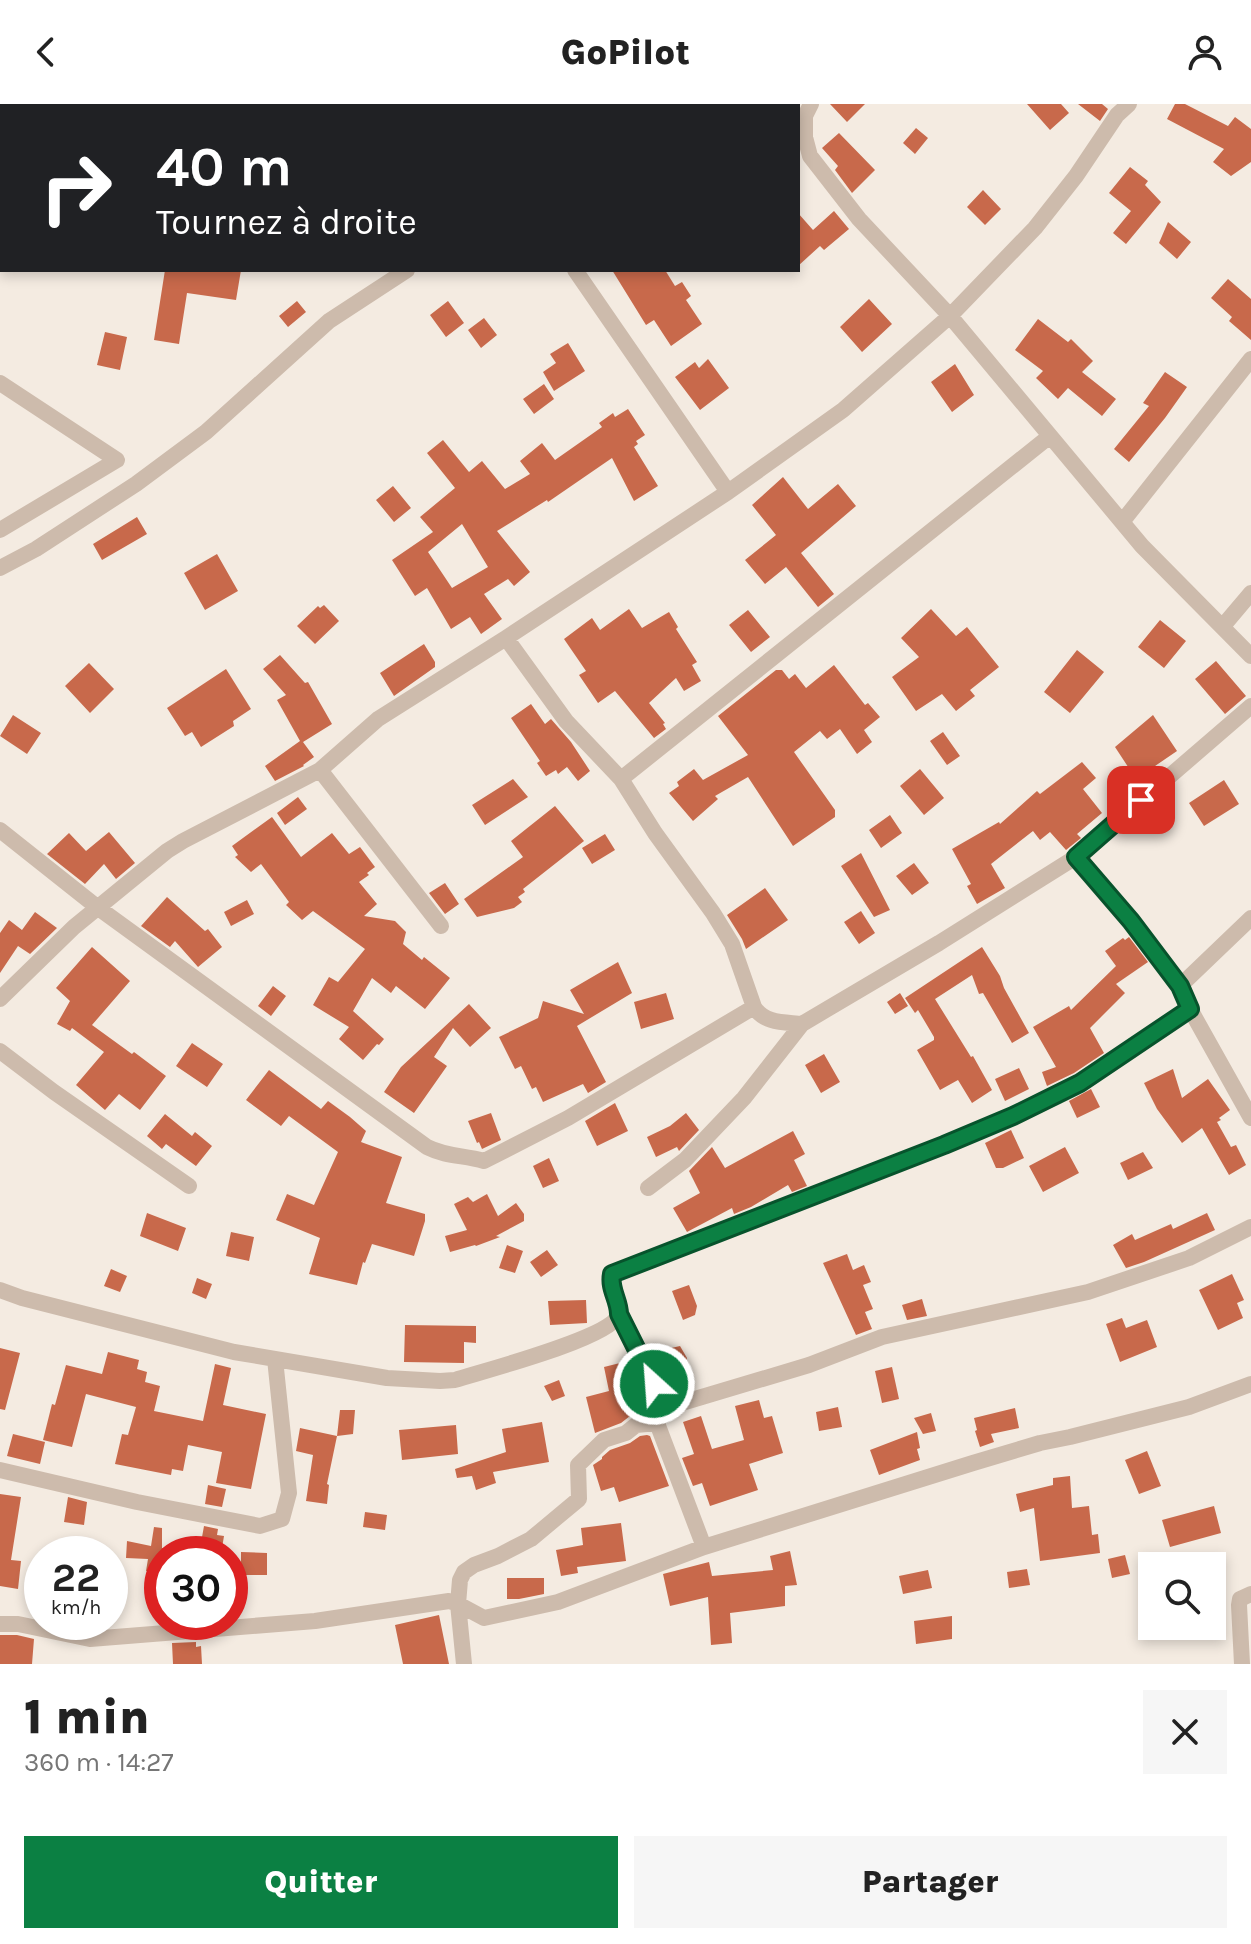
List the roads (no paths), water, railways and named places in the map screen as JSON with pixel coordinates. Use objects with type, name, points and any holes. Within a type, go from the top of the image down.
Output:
[{"type":"street","points":[[0,999],[97,907],[183,841],[320,770],[378,719],[728,492],[843,410],[950,316],[1035,228],[1076,176],[1117,115],[1129,104]]},
{"type":"street","points":[[805,110],[805,137],[810,156],[859,219],[950,316],[1142,546],[1251,656]]},
{"type":"street","points":[[0,568],[36,549],[136,484],[206,432],[329,321],[404,272]]},
{"type":"street","points":[[576,272],[728,492]]},
{"type":"street","points":[[1122,522],[1251,359]]},
{"type":"street","points":[[0,383],[117,460],[0,530]]},
{"type":"street","points":[[621,779],[1050,436]]},
{"type":"street","points":[[1223,626],[1251,593]]},
{"type":"street","points":[[506,638],[566,721],[621,779],[655,833],[713,913],[732,944],[758,1014],[770,1021],[802,1024]]},
{"type":"street","points":[[648,1188],[685,1160],[744,1098],[802,1024],[1076,857],[1251,706]]},
{"type":"street","points":[[320,770],[441,926]]},
{"type":"street","points":[[0,830],[97,907],[427,1147],[454,1157],[467,1156],[484,1161],[568,1118],[754,1007]]},
{"type":"street","points":[[1076,857],[1131,921],[1180,986],[1251,1118]]},
{"type":"street","points":[[1180,986],[1251,918]]},
{"type":"street","points":[[665,1408],[619,1314],[611,1283],[612,1274],[1013,1116],[1080,1083],[1190,1009]]},
{"type":"street","points":[[0,1051],[189,1186]]},
{"type":"street","points":[[704,1547],[657,1423],[665,1408],[809,1365],[882,1337],[1088,1292],[1189,1258],[1251,1227]]},
{"type":"street","points":[[0,1290],[167,1336],[275,1359],[387,1378],[440,1381],[455,1380],[552,1350],[594,1334],[613,1323],[619,1314]]},
{"type":"street","points":[[0,1470],[137,1502],[260,1526],[282,1519],[289,1493],[275,1359]]},
{"type":"street","points":[[0,1624],[18,1624],[90,1639],[315,1621],[449,1601],[484,1618],[558,1602],[704,1547],[1040,1443],[1189,1407],[1251,1384]]},
{"type":"street","points":[[464,1664],[458,1604],[460,1580],[466,1569],[531,1539],[579,1499],[578,1465],[604,1440],[626,1433],[636,1425],[657,1423]]},
{"type":"street","points":[[1242,1664],[1239,1605],[1240,1599],[1251,1594]]}]
